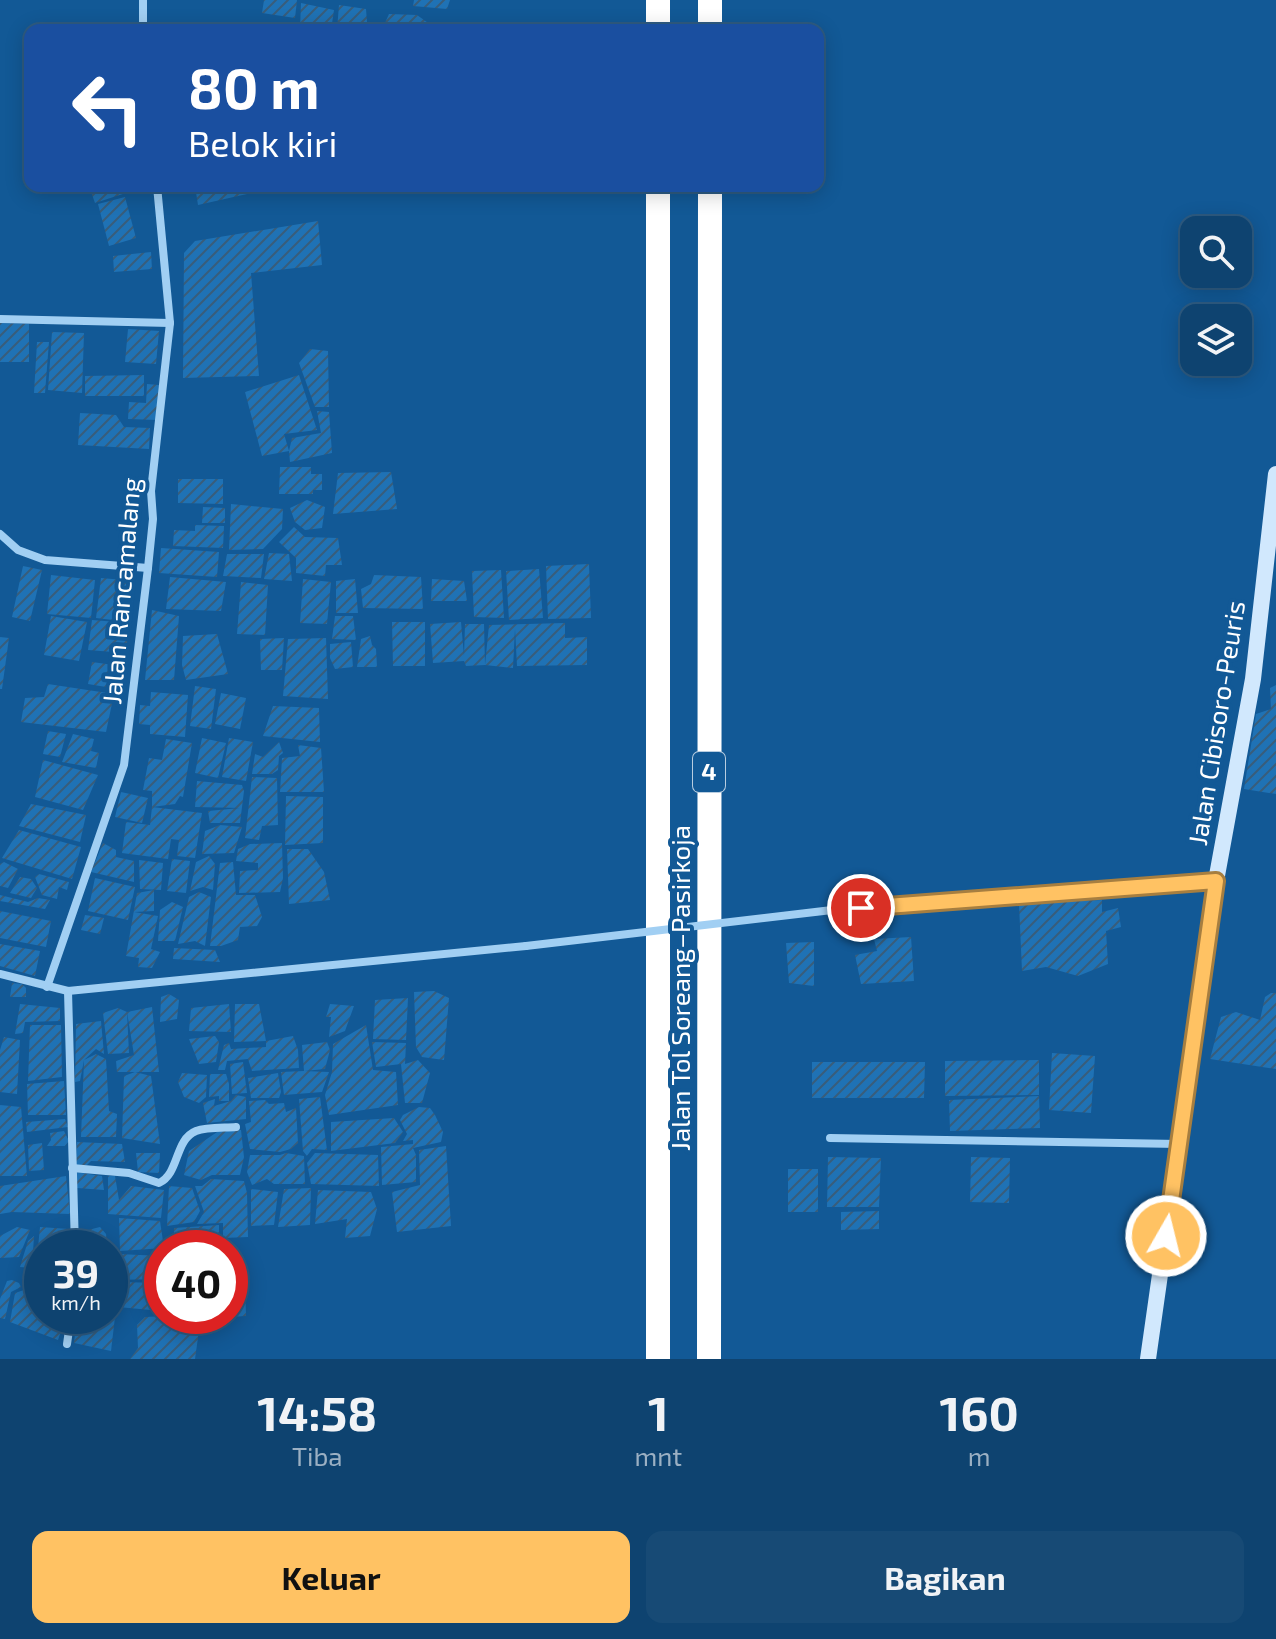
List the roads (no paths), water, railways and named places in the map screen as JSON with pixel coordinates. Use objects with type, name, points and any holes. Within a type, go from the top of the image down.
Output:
[{"type":"highway","points":[[658,0],[658,24]]},
{"type":"highway","points":[[710,0],[710,24]]},
{"type":"highway","name":"Jalan Tol Soreang–Pasirkoja","points":[[658,192],[658,1359]]},
{"type":"highway","name":"Jalan Tol Soreang–Pasirkoja","points":[[709,1359],[710,192]]},
{"type":"street","points":[[143,0],[143,24]]},
{"type":"street","name":"Jalan Rancamalang","points":[[47,987],[124,765],[148,568],[153,519],[151,491],[170,323],[158,192]]},
{"type":"street","points":[[0,319],[170,323]]},
{"type":"street","name":"Jalan Cibisoro-Peuris","points":[[1148,1359],[1216,881],[1253,679],[1276,474]]},
{"type":"street","points":[[0,534],[18,550],[45,560],[148,568]]},
{"type":"street","points":[[0,974],[68,991],[526,946],[832,910],[1216,881]]},
{"type":"street","points":[[68,991],[76,1230]]},
{"type":"street","points":[[72,1168],[129,1173],[159,1183],[171,1174],[187,1137],[197,1131],[236,1127]]},
{"type":"street","points":[[830,1138],[1179,1144]]},
{"type":"street","points":[[67,1344],[68,1334]]}]
